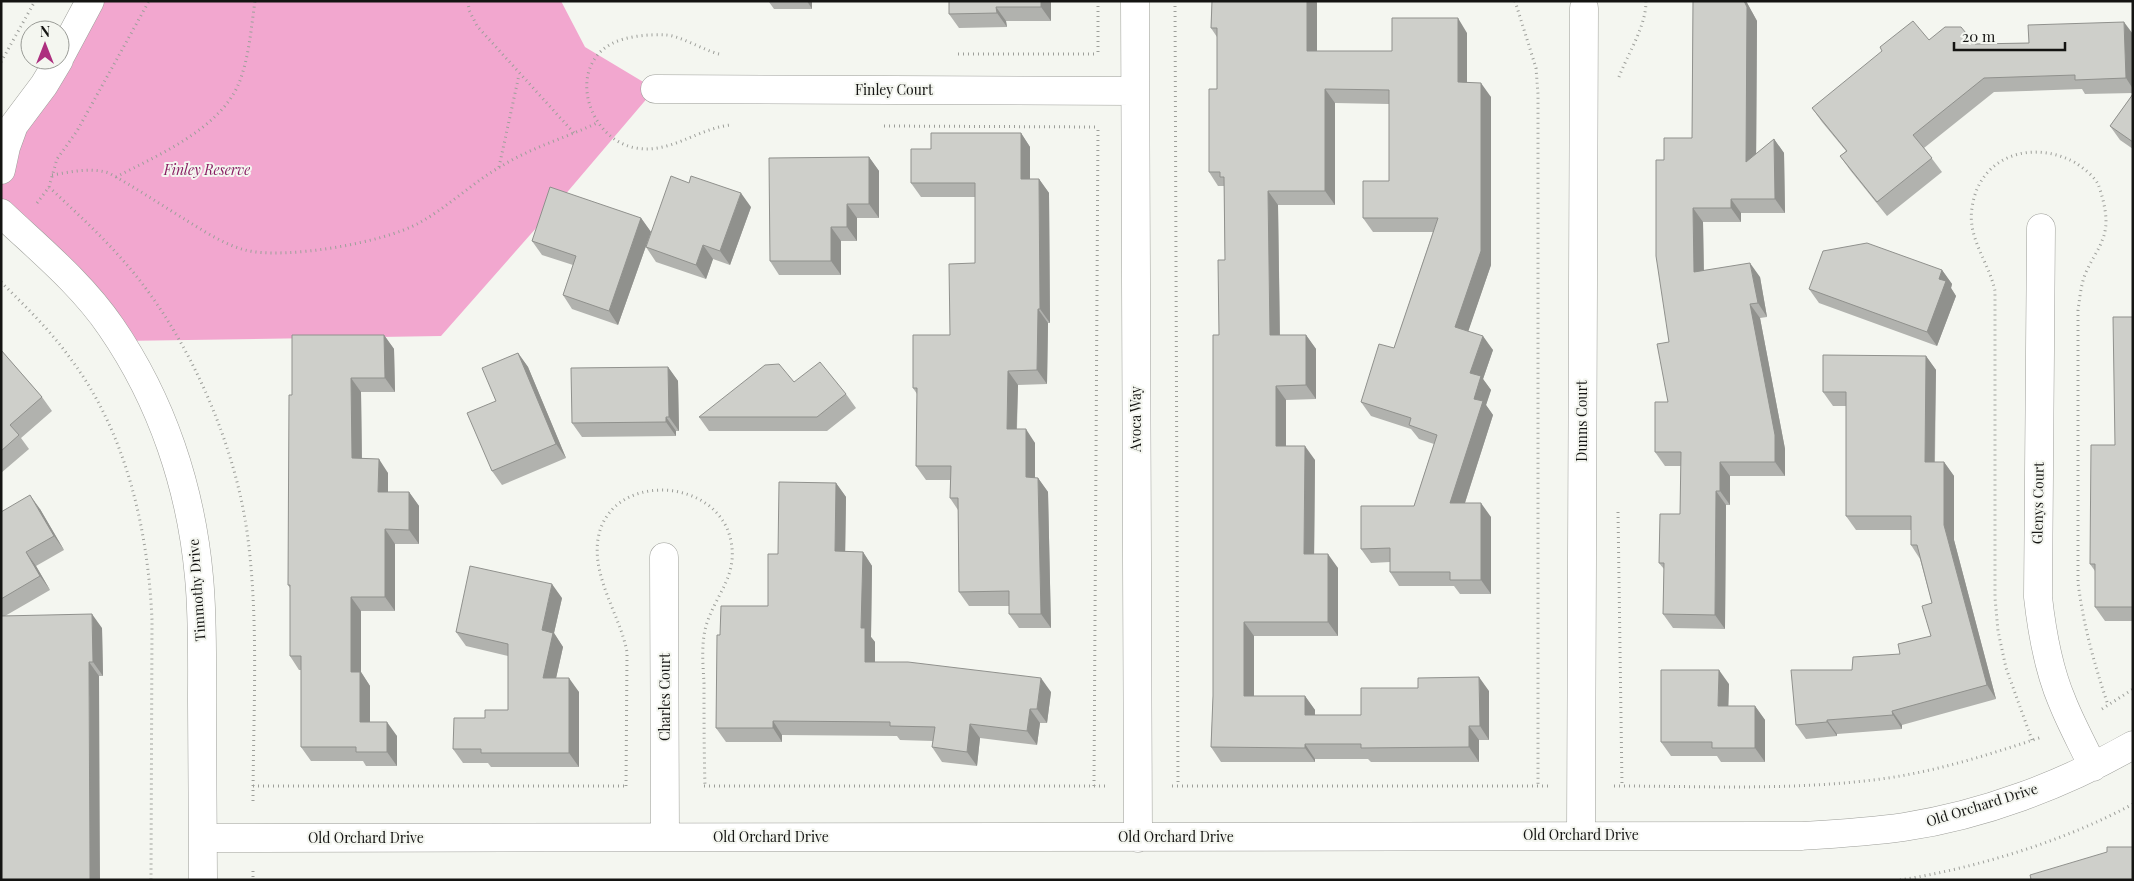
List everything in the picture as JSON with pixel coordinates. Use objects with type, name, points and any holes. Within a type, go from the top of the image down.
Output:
[{"type":"street","points":[[70,38],[90,1]]},
{"type":"street","name":"Avoca Way","points":[[1135,1],[1138,838]]},
{"type":"street","name":"Dunns Court","points":[[1580,835],[1584,8]]},
{"type":"street","points":[[1,170],[14,124],[44,85],[53,70]]},
{"type":"street","name":"Finley Court","points":[[655,89],[1134,91]]},
{"type":"street","name":"Timmothy Drive","points":[[1,213],[88,296],[111,326],[139,372],[163,426],[180,472],[192,523],[200,578],[203,880]]},
{"type":"street","name":"Glenys Court","points":[[2041,228],[2038,597],[2042,635],[2049,663],[2062,701],[2093,767]]},
{"type":"street","name":"Charles Court","points":[[664,557],[666,836]]},
{"type":"street","name":"Old Orchard Drive","points":[[203,838],[1801,836],[1904,827],[1954,816],[2020,797],[2093,767],[2133,745]]},
{"type":"path","points":[[1,62],[35,1]]},
{"type":"path","points":[[36,206],[49,187],[57,159],[77,131],[149,1]]},
{"type":"path","points":[[116,177],[170,148],[221,112],[238,84],[248,52],[255,1]]},
{"type":"path","points":[[468,1],[469,10],[477,26],[574,133]]},
{"type":"path","points":[[1098,1],[1098,59]]},
{"type":"path","points":[[1175,1],[1178,786]]},
{"type":"path","points":[[1515,1],[1536,68],[1538,94],[1538,786]]},
{"type":"path","points":[[1618,79],[1632,45],[1642,28],[1646,1]]},
{"type":"path","points":[[499,167],[520,74]]},
{"type":"path","points":[[1094,786],[1098,121]]},
{"type":"path","points":[[52,175],[85,170],[100,170],[116,177],[220,240],[245,250],[276,253],[360,244],[389,236],[418,224],[450,204],[499,167],[531,150],[597,123]]},
{"type":"path","points":[[1,282],[41,323],[71,358],[101,406],[115,438],[142,529],[150,578],[152,620],[152,880]]},
{"type":"path","points":[[1618,509],[1622,786]]},
{"type":"path","points":[[2097,712],[2133,689]]},
{"type":"path","points":[[1613,786],[1787,786],[1888,778],[1959,764],[2048,734]]},
{"type":"path","points":[[253,786],[634,786]]},
{"type":"path","points":[[695,786],[1105,786]]},
{"type":"path","points":[[1166,786],[1555,786]]},
{"type":"path","points":[[1900,880],[1982,862],[2060,837],[2133,804]]},
{"type":"path","points":[[253,870],[253,880]]},
{"type":"green space","name":"Finley Reserve","points":[[89,1],[561,1],[585,47],[655,89],[441,336],[120,341],[1,213],[1,170],[53,70],[70,70],[70,37]]},
{"type":"building","points":[[949,1],[1041,1],[1041,7],[996,7],[997,13],[949,14]]},
{"type":"building","points":[[1212,1],[1307,1],[1307,51],[1392,51],[1392,18],[1458,18],[1458,82],[1481,83],[1481,251],[1455,327],[1483,336],[1470,373],[1481,376],[1474,399],[1483,401],[1450,503],[1481,503],[1481,580],[1450,580],[1450,572],[1390,572],[1390,548],[1361,549],[1361,506],[1414,506],[1437,435],[1409,425],[1411,418],[1361,402],[1379,344],[1394,348],[1438,218],[1363,218],[1363,181],[1389,181],[1389,90],[1325,89],[1325,191],[1268,191],[1270,335],[1306,335],[1306,385],[1276,386],[1276,446],[1305,446],[1304,554],[1328,554],[1328,622],[1244,622],[1244,696],[1305,696],[1305,715],[1361,715],[1361,688],[1418,688],[1418,678],[1479,677],[1480,726],[1469,726],[1469,747],[1361,748],[1361,744],[1305,744],[1305,748],[1211,747],[1213,696],[1213,335],[1219,335],[1218,260],[1225,260],[1224,177],[1220,177],[1220,172],[1209,172],[1209,89],[1217,89],[1217,28],[1211,28]]},
{"type":"building","points":[[1693,1],[1744,1],[1747,7],[1746,162],[1774,139],[1775,199],[1731,199],[1731,208],[1693,208],[1694,272],[1750,263],[1758,303],[1750,304],[1775,435],[1775,462],[1720,462],[1720,491],[1716,491],[1715,615],[1663,614],[1664,563],[1659,563],[1660,514],[1680,514],[1681,452],[1655,452],[1655,402],[1668,402],[1657,344],[1669,342],[1656,256],[1656,160],[1664,160],[1664,138],[1692,138]]},
{"type":"building","points":[[1913,21],[1929,40],[1945,27],[1961,27],[1975,44],[2029,43],[2028,25],[2124,22],[2126,78],[2075,80],[2075,75],[1984,78],[1913,135],[1932,158],[1877,202],[1840,156],[1847,151],[1812,108],[1882,51],[1880,47]]},
{"type":"building","points":[[2133,94],[2133,142],[2110,126]]},
{"type":"building","points":[[931,133],[1021,133],[1021,179],[1039,179],[1040,309],[1038,309],[1037,370],[1008,371],[1007,429],[1026,429],[1026,477],[1038,478],[1041,614],[1009,614],[1009,591],[959,592],[958,498],[950,498],[951,466],[916,466],[917,388],[913,388],[913,335],[950,335],[949,264],[975,263],[975,183],[911,183],[911,149],[931,149]]},
{"type":"building","points":[[869,157],[869,204],[847,204],[847,227],[831,227],[831,261],[770,261],[769,158]]},
{"type":"building","points":[[671,176],[689,183],[691,176],[741,193],[720,251],[703,245],[696,265],[646,247]]},
{"type":"building","points":[[550,187],[641,218],[609,311],[563,295],[576,256],[532,241]]},
{"type":"building","points":[[1867,243],[1942,270],[1939,279],[1946,281],[1927,332],[1809,289],[1823,251]]},
{"type":"building","points":[[2113,317],[2133,317],[2133,607],[2095,607],[2095,564],[2090,564],[2091,445],[2115,445]]},
{"type":"building","points":[[292,335],[384,335],[385,378],[351,378],[352,458],[379,459],[378,492],[409,492],[409,530],[385,529],[385,597],[351,597],[351,672],[360,672],[360,722],[387,722],[387,752],[356,752],[356,747],[301,747],[301,656],[290,656],[290,585],[288,585],[289,395],[292,395]]},
{"type":"building","points":[[1,350],[42,397],[10,425],[19,435],[1,451]]},
{"type":"building","points":[[518,353],[556,444],[492,471],[467,413],[496,401],[482,368]]},
{"type":"building","points":[[1823,355],[1926,356],[1925,462],[1944,462],[1944,525],[1987,685],[1892,711],[1893,715],[1827,720],[1827,722],[1796,725],[1791,670],[1852,670],[1853,657],[1900,654],[1898,644],[1931,636],[1922,606],[1932,603],[1917,545],[1911,545],[1911,516],[1846,516],[1846,392],[1823,392]]},
{"type":"building","points":[[820,362],[846,394],[817,417],[699,417],[765,365],[779,364],[794,382]]},
{"type":"building","points":[[668,367],[669,417],[666,417],[666,422],[572,423],[571,368]]},
{"type":"building","points":[[779,482],[836,483],[835,551],[863,552],[861,628],[865,628],[865,662],[908,662],[1041,678],[1037,709],[1030,709],[1027,731],[970,724],[967,752],[932,747],[935,727],[890,726],[890,722],[773,721],[773,728],[716,728],[717,635],[720,635],[721,606],[768,606],[768,554],[778,554]]},
{"type":"building","points":[[30,495],[54,536],[26,552],[40,576],[1,599],[1,512]]},
{"type":"building","points":[[470,566],[552,584],[542,630],[553,633],[543,678],[569,678],[569,753],[481,753],[481,749],[453,749],[454,718],[485,718],[485,710],[508,710],[508,644],[456,632]]},
{"type":"building","points":[[92,614],[93,662],[89,662],[90,880],[1,880],[1,616]]},
{"type":"building","points":[[1661,670],[1719,670],[1718,706],[1755,706],[1755,748],[1712,748],[1712,742],[1661,742]]},
{"type":"building","points":[[2107,847],[2133,847],[2133,880],[2028,880],[2031,879],[2030,875],[2107,852]]}]
